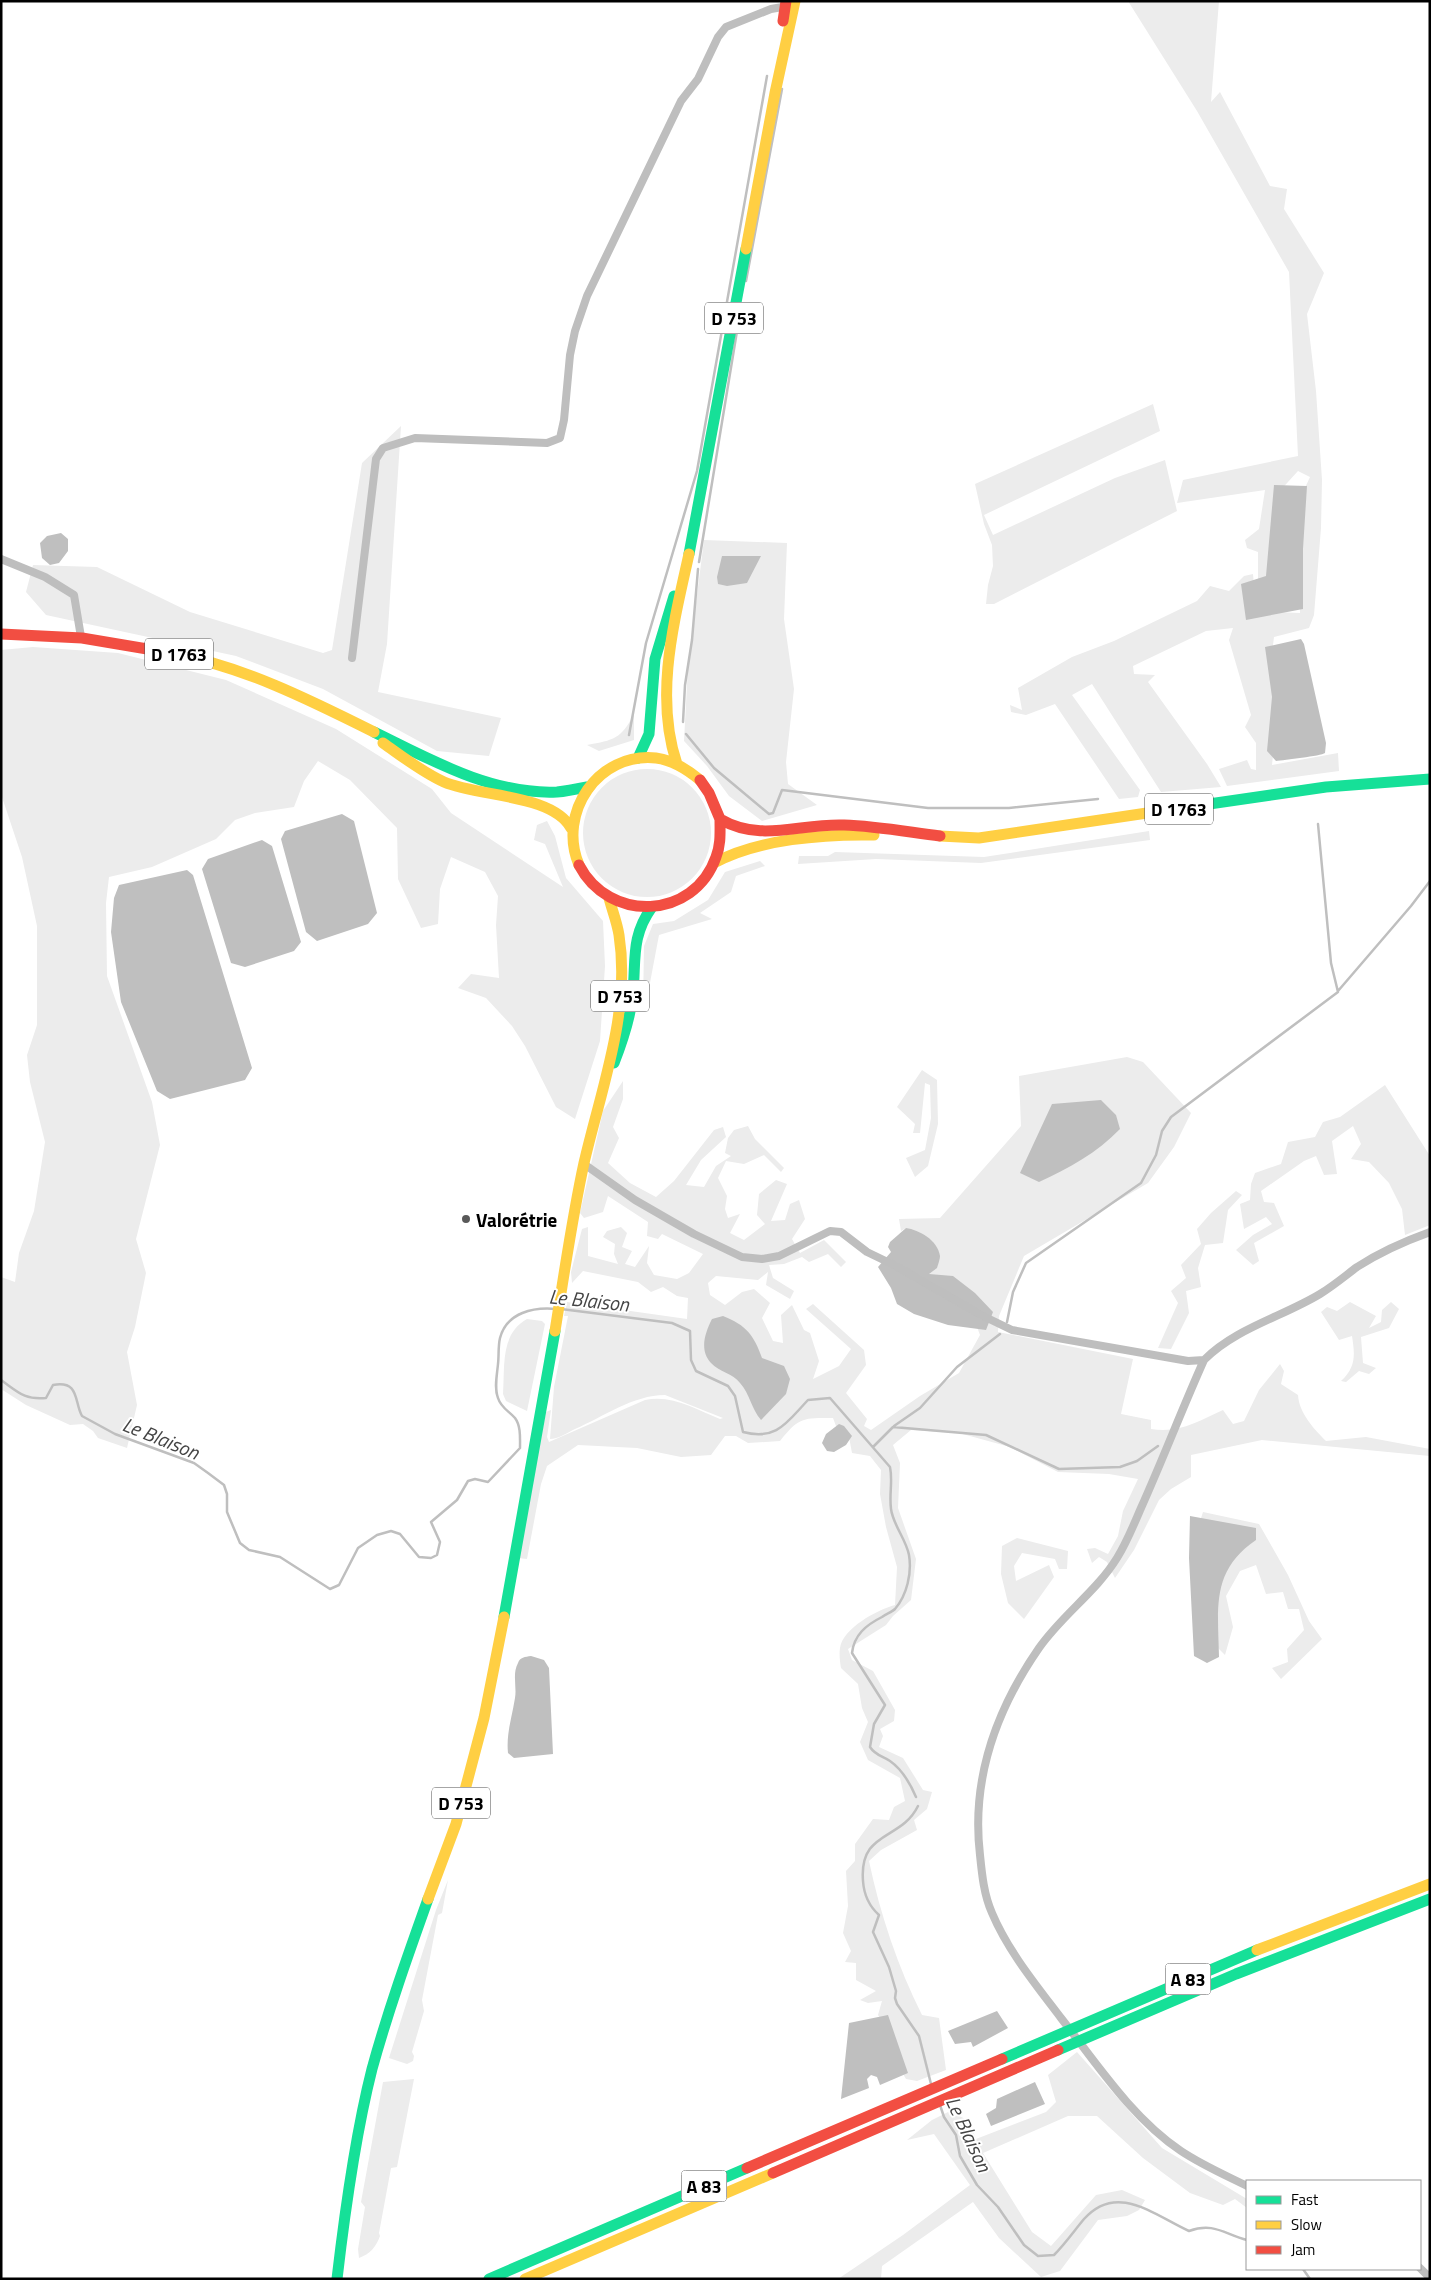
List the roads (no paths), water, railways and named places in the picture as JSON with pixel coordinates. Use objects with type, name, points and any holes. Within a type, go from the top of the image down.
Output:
[{"type":"main road","name":"D 753","points":[[677,764],[668,738],[667,690],[669,655],[692,543],[775,92],[778,51],[792,3]]},
{"type":"main road","name":"D 753","points":[[638,758],[649,734],[652,679],[658,641],[692,543]]},
{"type":"main road","name":"D 1763","points":[[1,634],[81,637],[141,646],[205,660],[271,684],[346,718],[438,764],[468,775],[506,785],[550,792],[572,791],[587,786]]},
{"type":"main road","name":"D 1763","points":[[346,718],[411,763],[445,782],[468,791],[542,806],[563,817],[571,828]]},
{"type":"main road","points":[[638,758],[658,758],[677,764],[699,779],[713,800],[720,819],[720,843],[714,863],[702,883],[687,895],[668,904],[652,907],[633,906],[609,898],[595,887],[582,871],[574,852],[571,828],[576,806],[587,786],[603,771],[620,762],[638,758]]},
{"type":"main road","name":"D 1763","points":[[714,863],[742,850],[820,836],[864,834],[979,838],[1326,787],[1430,779]]},
{"type":"main road","name":"D 1763","points":[[720,819],[743,831],[758,833],[826,825],[855,826],[928,837]]},
{"type":"main road","name":"D 753","points":[[337,2279],[346,2202],[372,2070],[400,1976],[456,1824],[484,1718],[584,1164],[614,1037],[620,988],[619,934],[609,898]]},
{"type":"main road","name":"D 753","points":[[601,1094],[624,1040],[630,1011],[636,934],[644,917],[652,907]]},
{"type":"main road","name":"A 83","points":[[489,2279],[1247,1954],[1430,1884]]},
{"type":"main road","name":"A 83","points":[[524,2279],[1256,1966],[1430,1899]]},
{"type":"street","points":[[352,658],[376,459],[383,448],[415,438],[546,443],[560,438],[564,420],[570,355],[575,331],[587,296],[681,101],[698,79],[718,37],[726,27],[771,9],[792,3]]},
{"type":"street","points":[[1,559],[45,577],[74,595],[81,637]]},
{"type":"street","points":[[584,1164],[635,1200],[694,1234],[742,1257],[762,1258],[779,1256],[830,1231],[841,1232],[867,1252],[1012,1330],[1188,1361],[1204,1360]]},
{"type":"street","points":[[1246,2185],[1181,2151],[1154,2130],[1120,2094],[1093,2060],[1003,1936],[991,1911],[983,1880],[978,1837],[978,1804],[981,1778],[990,1744],[1013,1689],[1060,1621],[1103,1578],[1126,1542],[1204,1360],[1214,1350],[1232,1338],[1320,1294],[1359,1266],[1403,1242],[1430,1232]]},
{"type":"street","points":[[1421,2269],[1430,2278]]},
{"type":"waterway","points":[[629,735],[646,643],[697,471],[767,76]]},
{"type":"waterway","points":[[746,281],[782,89]]},
{"type":"waterway","points":[[699,562],[738,325]]},
{"type":"waterway","points":[[683,722],[685,685],[692,640],[698,569]]},
{"type":"waterway","points":[[686,734],[714,768],[769,814],[773,813],[782,790],[928,808],[1009,808],[1098,799]]},
{"type":"waterway","points":[[1007,1322],[1013,1292],[1026,1263],[1141,1183],[1156,1155],[1162,1131],[1171,1117],[1338,992],[1331,963],[1318,824]]},
{"type":"waterway","points":[[1338,991],[1430,881]]},
{"type":"waterway","name":"Le Blaison","points":[[1,1380],[22,1394],[32,1398],[46,1398],[53,1385],[62,1384],[68,1386],[75,1393],[82,1416],[115,1434],[194,1463],[224,1485],[227,1494],[227,1512],[240,1543],[249,1550],[280,1557],[330,1589],[339,1585],[358,1548],[377,1535],[391,1531],[400,1534],[419,1557],[431,1558],[437,1555],[440,1542],[431,1522],[457,1500],[468,1481],[475,1479],[488,1482],[520,1448],[520,1432],[517,1421],[501,1404],[496,1390],[499,1344],[504,1329],[509,1322],[522,1313],[530,1310],[556,1309]]},
{"type":"waterway","name":"Le Blaison","points":[[561,1309],[672,1323],[690,1331],[691,1360],[696,1371],[728,1386],[735,1396],[743,1432],[755,1434],[773,1432],[787,1422],[808,1400],[830,1398],[890,1467],[892,1515],[909,1555],[908,1584],[903,1597],[895,1609],[871,1623],[862,1631],[855,1641],[852,1653],[885,1705],[874,1724],[870,1747],[876,1754],[899,1768],[909,1782],[916,1797]]},
{"type":"waterway","points":[[894,1426],[920,1408],[957,1367],[1000,1334]]},
{"type":"waterway","points":[[873,1447],[893,1427],[986,1435],[1059,1469],[1120,1467],[1137,1461],[1158,1446]]},
{"type":"waterway","name":"Le Blaison","points":[[918,1806],[911,1817],[902,1825],[874,1844],[868,1853],[864,1865],[863,1881],[868,1900],[872,1908],[879,1915],[873,1932],[889,1967],[896,1991],[895,1998],[897,2004],[919,2036],[931,2084]]},
{"type":"waterway","name":"Le Blaison","points":[[940,2105],[944,2117],[956,2135],[960,2156],[977,2185],[998,2207],[1024,2245],[1038,2256],[1054,2255],[1084,2219],[1097,2208],[1109,2203],[1122,2202],[1136,2205],[1189,2231],[1212,2228],[1246,2240]]},
{"type":"waterway","name":"Le Blaison","points":[[1304,2270],[1310,2279]]},
{"type":"place","name":"Valorétrie","points":[[466,1219]]}]
